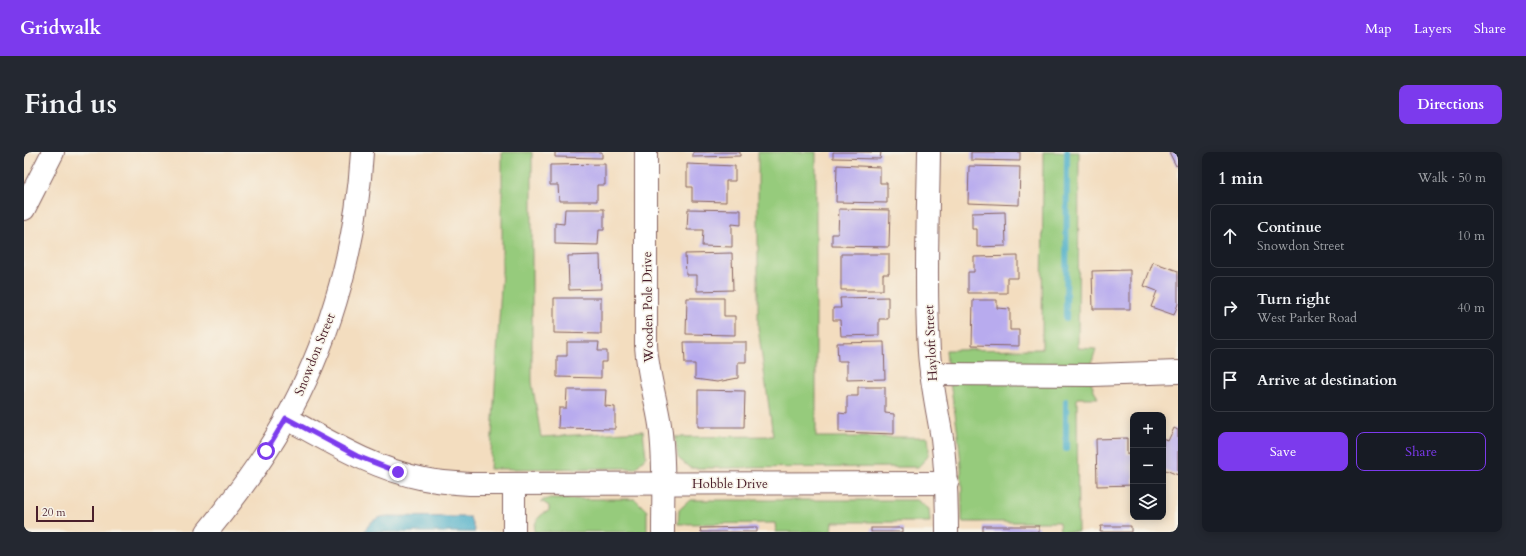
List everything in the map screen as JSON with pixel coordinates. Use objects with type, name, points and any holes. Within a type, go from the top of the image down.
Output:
[{"type":"street","points":[[24,209],[53,152]]},
{"type":"street","name":"Snowdon Street","points":[[207,532],[238,492],[273,441],[298,396],[319,346],[344,271],[355,217],[362,152]]},
{"type":"street","name":"Wooden Pole Drive","points":[[646,152],[646,344],[648,371],[660,424],[663,483],[663,532]]},
{"type":"street","name":"Hayloft Street","points":[[929,152],[928,323],[931,374],[942,439],[946,483],[947,532]]},
{"type":"street","points":[[931,374],[1092,374],[1178,372]]},
{"type":"street","name":"Hobble Drive","points":[[286,418],[361,458],[398,472],[423,479],[448,483],[946,483]]},
{"type":"street","points":[[514,484],[514,532]]},
{"type":"green space","points":[[502,152],[532,152],[532,382],[541,437],[643,431],[646,456],[636,468],[490,469],[502,271]]},
{"type":"green space","points":[[758,152],[816,152],[816,437],[928,437],[929,447],[927,457],[918,467],[690,468],[678,458],[675,437],[773,436],[758,328]]},
{"type":"green space","points":[[1043,152],[1079,152],[1078,348],[1096,349],[1090,374],[1094,391],[1098,398],[1077,398],[1078,532],[1060,532],[1059,522],[962,522],[960,457],[957,425],[947,361],[946,350],[1042,349]]},
{"type":"green space","points":[[547,499],[635,499],[647,511],[647,532],[534,532],[538,519],[542,514],[549,511],[549,506],[541,501]]},
{"type":"green space","points":[[690,500],[917,500],[929,509],[930,522],[833,522],[832,532],[776,532],[775,523],[678,524],[679,510]]},
{"type":"water","points":[[380,517],[470,517],[475,532],[364,532],[374,520]]},
{"type":"building","points":[[555,152],[602,152],[602,158],[555,157]]},
{"type":"building","points":[[693,152],[740,152],[740,156],[693,157]]},
{"type":"building","points":[[833,152],[881,152],[880,159],[833,158]]},
{"type":"building","points":[[971,152],[1020,152],[1020,161],[971,160]]},
{"type":"building","points":[[1169,152],[1178,152],[1178,165],[1176,166]]},
{"type":"building","points":[[605,164],[605,185],[597,185],[597,201],[559,201],[558,185],[550,185],[550,165]]},
{"type":"building","points":[[687,164],[735,166],[735,181],[726,181],[726,202],[692,201],[692,187],[687,187]]},
{"type":"building","points":[[837,165],[880,167],[880,183],[887,183],[887,203],[836,202]]},
{"type":"building","points":[[969,166],[1020,167],[1019,205],[968,203]]},
{"type":"building","points":[[565,209],[604,209],[604,230],[599,230],[598,245],[555,244],[555,223],[564,224]]},
{"type":"building","points":[[688,209],[741,210],[741,225],[732,224],[732,247],[702,246],[703,230],[687,230]]},
{"type":"building","points":[[839,209],[890,210],[889,247],[832,246],[832,234],[838,234]]},
{"type":"building","points":[[1005,212],[1006,246],[977,247],[977,229],[972,229],[972,213]]},
{"type":"building","points":[[732,253],[733,290],[697,291],[697,275],[686,275],[685,254]]},
{"type":"building","points":[[841,254],[889,254],[889,274],[883,274],[883,290],[841,290]]},
{"type":"building","points":[[600,255],[601,289],[569,290],[568,256]]},
{"type":"building","points":[[1018,256],[1018,278],[1007,278],[1007,293],[968,293],[968,272],[974,272],[974,257]]},
{"type":"building","points":[[1153,262],[1178,271],[1178,304],[1174,315],[1151,307],[1157,291],[1144,286]]},
{"type":"building","points":[[1130,270],[1130,309],[1093,309],[1092,271]]},
{"type":"building","points":[[888,297],[888,319],[879,319],[879,335],[841,336],[840,320],[833,320],[833,308],[841,308],[840,298]]},
{"type":"building","points":[[554,298],[601,298],[601,334],[554,333]]},
{"type":"building","points":[[687,298],[724,298],[724,316],[735,316],[735,335],[686,334]]},
{"type":"building","points":[[973,300],[997,300],[997,308],[1010,309],[1010,330],[1019,330],[1019,346],[972,345]]},
{"type":"building","points":[[567,342],[599,342],[598,351],[607,351],[607,362],[601,362],[601,378],[557,377],[557,356],[567,356]]},
{"type":"building","points":[[684,342],[746,342],[746,362],[738,362],[738,378],[717,382],[695,379],[695,364],[685,364]]},
{"type":"building","points":[[884,342],[885,379],[847,380],[847,361],[838,361],[837,343]]},
{"type":"building","points":[[858,387],[885,387],[885,413],[894,414],[894,434],[839,432],[839,413],[847,414],[847,396],[858,396]]},
{"type":"building","points":[[567,390],[606,390],[605,406],[615,407],[615,429],[558,428],[559,408],[566,408]]},
{"type":"building","points":[[698,390],[745,391],[744,427],[698,427]]},
{"type":"building","points":[[1174,428],[1178,430],[1178,475],[1166,470],[1166,440],[1168,441]]},
{"type":"building","points":[[1127,438],[1127,454],[1130,454],[1130,485],[1097,486],[1096,439]]},
{"type":"building","points":[[983,526],[1039,526],[1039,532],[983,532]]},
{"type":"building","points":[[1101,526],[1131,526],[1131,532],[1100,532]]},
{"type":"building","points":[[757,527],[757,532],[701,532],[700,528]]},
{"type":"building","points":[[871,528],[903,528],[903,532],[871,532]]},
{"type":"waterway","points":[[1066,319],[1067,152]]},
{"type":"waterway","points":[[1066,401],[1066,449]]},
{"type":"route","points":[[266,451],[286,418],[357,456],[398,472]]}]
